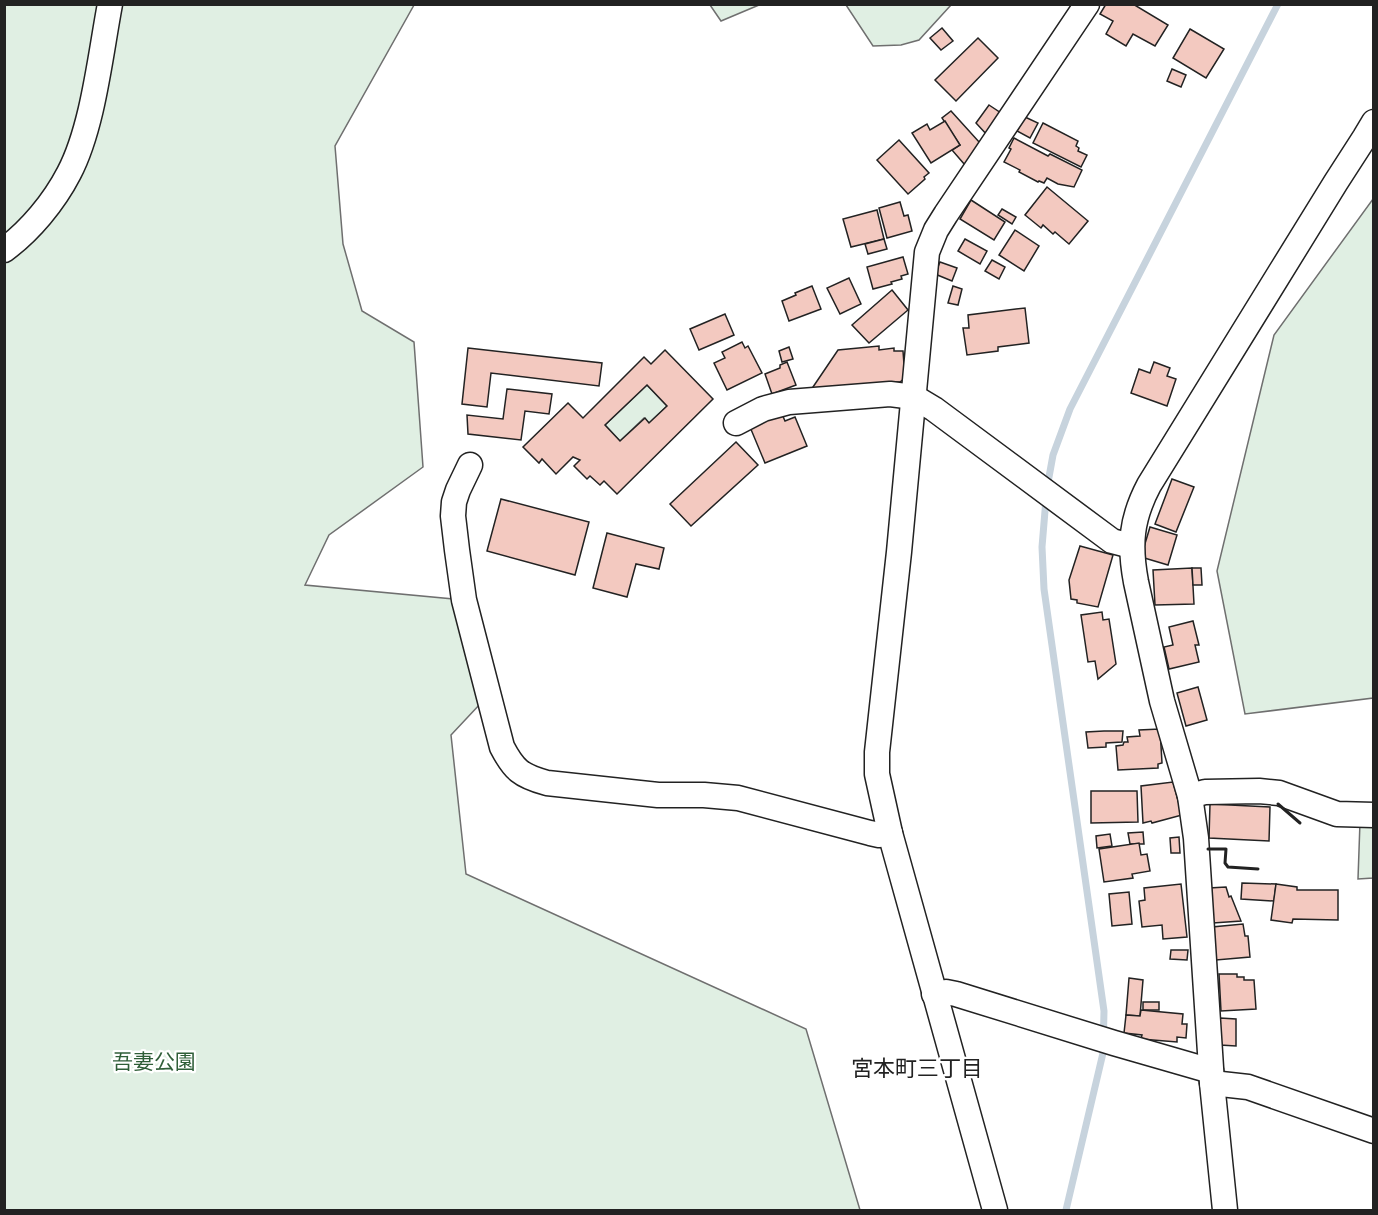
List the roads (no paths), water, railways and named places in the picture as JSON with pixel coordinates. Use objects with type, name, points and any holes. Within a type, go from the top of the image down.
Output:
[{"type":"street","points":[[4,250],[20,238],[46,208],[69,174],[81,145],[92,102],[110,4]]},
{"type":"street","points":[[995,1210],[890,833],[879,783],[877,752],[899,552],[927,252],[936,231],[1086,4]]},
{"type":"street","points":[[1226,1210],[1212,1077],[1196,838],[1190,796],[1162,701],[1136,582],[1131,546],[1136,513],[1149,485],[1374,122]]},
{"type":"street","points":[[736,423],[763,409],[789,402],[890,394],[914,397],[934,409],[1112,541],[1131,546]]},
{"type":"street","points":[[470,465],[454,502],[453,516],[457,550],[464,600],[502,747],[511,764],[523,774],[547,783],[658,795],[738,798],[870,833],[879,835],[890,833]]},
{"type":"street","points":[[1190,796],[1205,792],[1260,791],[1279,793],[1337,814],[1374,815]]},
{"type":"street","points":[[934,994],[946,992],[956,994],[1104,1040],[1374,1131]]},
{"type":"waterway","points":[[1047,488],[1053,455],[1070,409],[1278,4]]},
{"type":"waterway","points":[[1046,499],[1042,547],[1044,589],[1104,1011],[1103,1053],[1066,1210]]},
{"type":"district","name":"宮本町三丁目","points":[[917,1068]]},
{"type":"park label","name":"吾妻公園","points":[[154,1062]]}]
